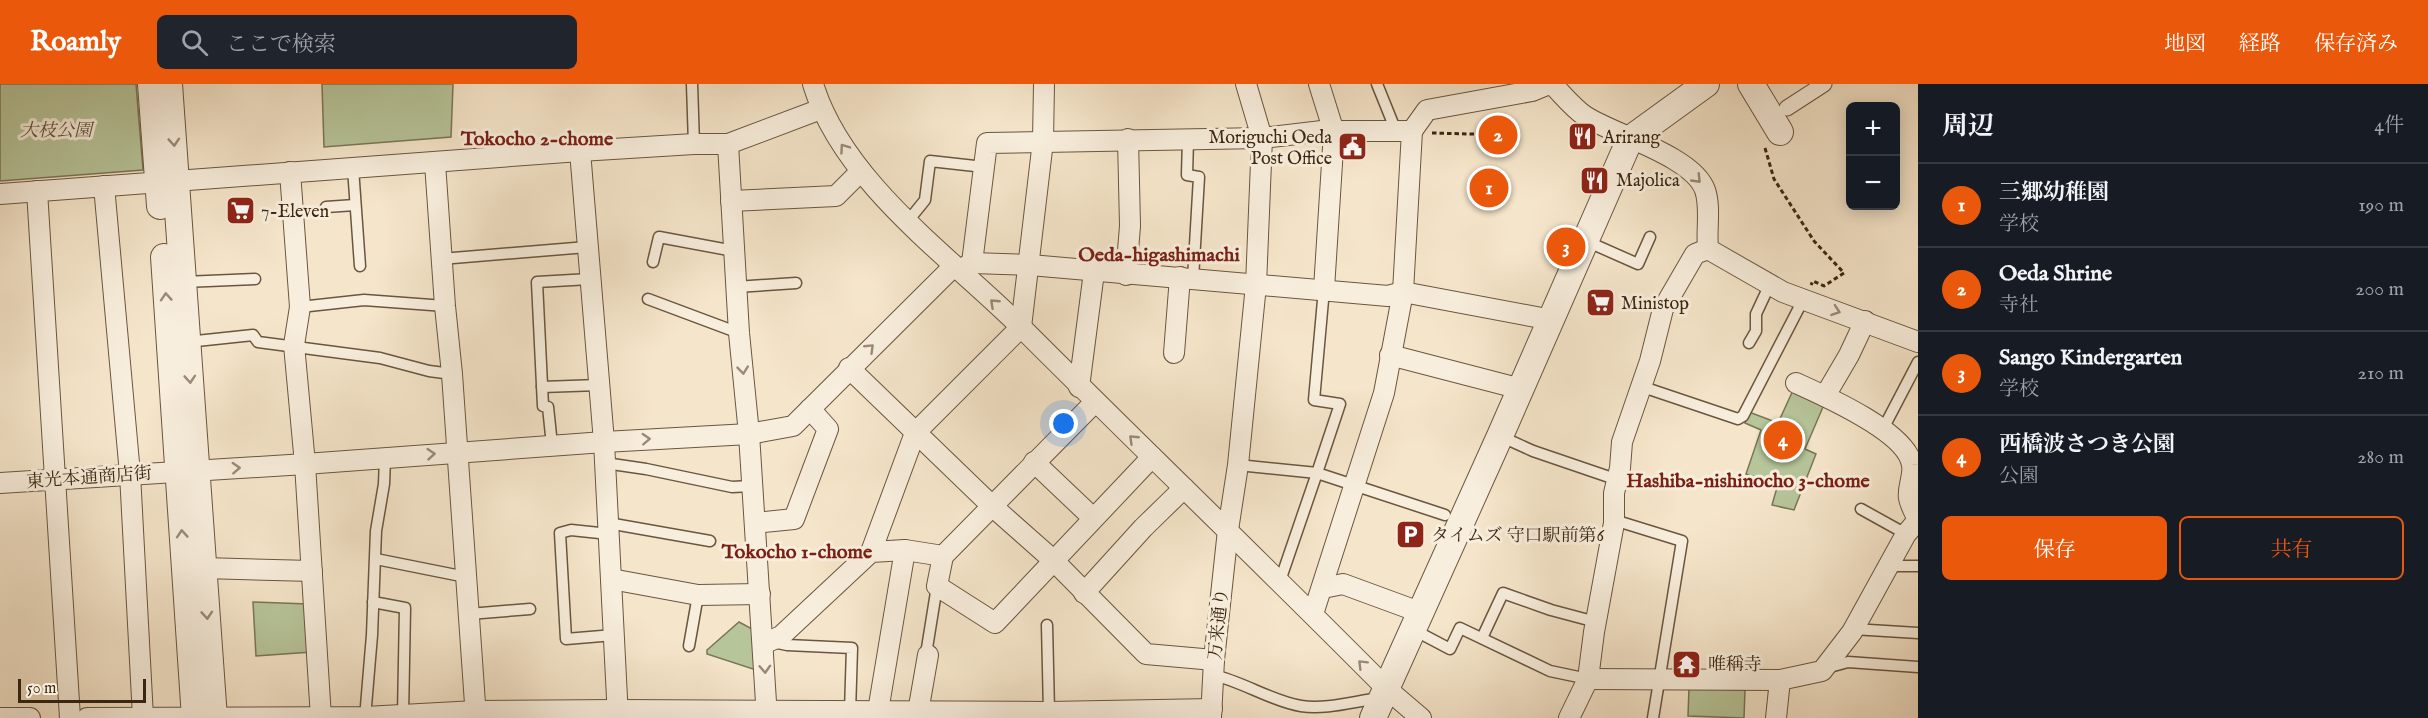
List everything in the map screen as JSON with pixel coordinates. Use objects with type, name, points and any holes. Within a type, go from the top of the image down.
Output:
[{"type":"street","points":[[151,84],[183,282],[187,342],[187,471],[203,568],[205,718]]},
{"type":"street","points":[[170,84],[168,182],[205,718]]},
{"type":"street","points":[[813,84],[821,109],[861,171],[908,221],[962,266],[1079,387],[1280,581],[1313,615],[1381,701],[1420,718]]},
{"type":"street","points":[[766,642],[781,636],[871,552],[915,433],[1021,327],[1043,141],[1044,84]]},
{"type":"street","name":"万来通り","points":[[1211,713],[1228,530],[1239,465],[1256,285],[1262,138],[1246,84]]},
{"type":"street","points":[[1318,84],[1334,132],[1324,290]]},
{"type":"street","points":[[962,266],[984,167],[987,143],[1262,138],[1334,132],[1404,131],[1427,110],[1532,91],[1550,84],[1584,116],[1630,139],[1665,153],[1696,176],[1705,187],[1708,201],[1706,229],[1708,249]]},
{"type":"street","points":[[1381,701],[1521,390],[1630,139],[1706,84]]},
{"type":"street","points":[[1751,84],[1777,127],[1824,84]]},
{"type":"street","points":[[0,194],[580,151],[728,144],[821,109]]},
{"type":"street","points":[[1313,615],[1384,393],[1403,292],[1404,131]]},
{"type":"street","points":[[1126,275],[1130,226],[1128,139]]},
{"type":"street","points":[[728,144],[739,333],[766,642],[767,715]]},
{"type":"street","points":[[580,151],[604,442],[618,714]]},
{"type":"street","points":[[435,163],[476,715]]},
{"type":"street","points":[[731,201],[836,196],[861,171]]},
{"type":"street","points":[[290,172],[300,307],[294,345],[305,464],[321,718]]},
{"type":"street","points":[[104,186],[130,474],[143,717]]},
{"type":"street","points":[[37,191],[57,479],[70,718]]},
{"type":"street","points":[[1708,249],[1770,284],[1918,342]]},
{"type":"street","points":[[1569,718],[1588,679],[1614,520],[1614,493],[1618,480],[1622,442],[1663,309],[1695,254],[1708,249]]},
{"type":"street","points":[[962,266],[1030,265],[1388,296],[1403,292],[1552,320]]},
{"type":"street","name":"東光本通商店街","points":[[0,483],[305,464],[552,445],[749,434],[793,426],[849,368],[962,266]]},
{"type":"street","points":[[1079,387],[1094,272]]},
{"type":"street","points":[[1174,353],[1186,278]]},
{"type":"street","points":[[1825,396],[1865,321]]},
{"type":"street","points":[[1390,355],[1521,390]]},
{"type":"street","points":[[849,368],[992,506],[1053,560],[1146,654],[1214,668]]},
{"type":"street","points":[[1588,679],[1780,680],[1822,671],[1853,630],[1906,534],[1918,520],[1909,497],[1912,466],[1907,453],[1883,429],[1825,396],[1796,383]]},
{"type":"street","points":[[1095,402],[943,556],[937,586],[995,622],[1152,457]]},
{"type":"street","points":[[754,523],[794,519],[828,429],[810,410]]},
{"type":"street","points":[[1034,462],[1093,518]]},
{"type":"street","points":[[1084,593],[1143,528],[1184,488]]},
{"type":"street","points":[[871,552],[905,550],[943,556]]},
{"type":"street","points":[[878,711],[905,550]]},
{"type":"street","points":[[203,568],[312,572]]},
{"type":"street","points":[[611,579],[698,595],[760,594]]},
{"type":"street","points":[[1323,588],[1343,584],[1418,621]]},
{"type":"street","points":[[917,715],[928,655]]},
{"type":"street","points":[[1776,718],[1780,680]]},
{"type":"street","points":[[87,718],[767,715],[846,714],[878,711],[917,715],[998,715],[1049,712],[1211,713]]},
{"type":"street","points":[[0,718],[30,718]]},
{"type":"lane","points":[[692,84],[694,144]]},
{"type":"lane","points":[[1377,84],[1404,131]]},
{"type":"lane","points":[[1186,278],[1199,177],[1187,176],[1188,139]]},
{"type":"lane","points":[[908,221],[925,200],[930,161],[984,167]]},
{"type":"lane","points":[[353,168],[360,266]]},
{"type":"lane","points":[[326,207],[355,205]]},
{"type":"lane","points":[[653,262],[659,237],[734,251]]},
{"type":"lane","points":[[1586,241],[1638,264],[1650,237]]},
{"type":"lane","points":[[441,259],[587,247]]},
{"type":"lane","points":[[183,282],[255,279]]},
{"type":"lane","points":[[552,445],[548,407],[543,406],[537,282],[590,279]]},
{"type":"lane","points":[[736,287],[796,283]]},
{"type":"lane","points":[[1749,343],[1756,331],[1756,315],[1770,284]]},
{"type":"lane","points":[[1280,581],[1340,404],[1314,400],[1324,290]]},
{"type":"lane","points":[[1640,386],[1738,419],[1743,416],[1805,296]]},
{"type":"lane","points":[[648,299],[739,333]]},
{"type":"lane","points":[[300,307],[364,300],[445,306]]},
{"type":"lane","points":[[187,342],[253,335],[258,342],[380,358],[429,371],[452,374]]},
{"type":"lane","points":[[1883,429],[1918,362]]},
{"type":"lane","points":[[542,387],[599,385]]},
{"type":"lane","points":[[1500,436],[1533,451],[1618,480]]},
{"type":"lane","points":[[365,717],[372,646],[376,531],[385,458]]},
{"type":"lane","points":[[605,463],[732,487],[752,486]]},
{"type":"lane","points":[[1239,465],[1317,473],[1445,515]]},
{"type":"lane","points":[[1861,509],[1906,534]]},
{"type":"lane","points":[[1614,520],[1682,541],[1653,718]]},
{"type":"lane","points":[[614,634],[566,639],[560,532],[609,529],[710,541]]},
{"type":"lane","points":[[376,559],[466,577]]},
{"type":"lane","points":[[1890,566],[1918,566]]},
{"type":"lane","points":[[928,655],[927,648],[937,586]]},
{"type":"lane","points":[[1482,638],[1503,593],[1551,610],[1596,622]]},
{"type":"lane","points":[[689,646],[698,595]]},
{"type":"lane","points":[[373,602],[405,608],[403,715]]},
{"type":"lane","points":[[469,614],[530,609]]},
{"type":"lane","points":[[1418,621],[1450,649],[1460,628],[1550,671],[1588,679]]},
{"type":"lane","points":[[1047,626],[1049,712]]},
{"type":"lane","points":[[1853,630],[1918,633]]},
{"type":"lane","points":[[766,642],[852,648],[846,714]]},
{"type":"lane","points":[[1823,669],[1848,662],[1918,668]]},
{"type":"lane","points":[[1214,668],[1266,695],[1299,706],[1314,707],[1381,701]]},
{"type":"path","points":[[1777,127],[1774,179],[1814,241],[1844,273],[1824,286],[1813,281],[1805,296]]},
{"type":"path","points":[[1404,131],[1508,135]]},
{"type":"green space","name":"大枝公園","points":[[0,84],[136,84],[143,170],[0,181]]},
{"type":"green space","points":[[322,84],[453,84],[451,137],[324,147]]},
{"type":"green space","points":[[1795,386],[1826,400],[1805,449],[1816,454],[1794,510],[1772,505],[1778,484],[1746,474],[1761,430],[1745,423],[1749,412],[1778,423]]},
{"type":"green space","points":[[253,602],[308,604],[312,652],[256,656]]},
{"type":"green space","points":[[739,622],[754,630],[756,670],[707,654],[707,650]]},
{"type":"green space","points":[[1689,688],[1745,690],[1744,718],[1688,716]]},
{"type":"place","name":"Oeda Shrine","points":[[1498,135]]},
{"type":"place","name":"Arirang","points":[[1582,137]]},
{"type":"place","name":"Moriguchi Oeda Post Office","points":[[1353,147]]},
{"type":"place","name":"Majolica","points":[[1595,180]]},
{"type":"place","name":"三郷幼稚園","points":[[1489,188]]},
{"type":"place","name":"7-Eleven","points":[[240,211]]},
{"type":"place","name":"Sango Kindergarten","points":[[1566,247]]},
{"type":"place","name":"Ministop","points":[[1600,303]]},
{"type":"place","name":"西橋波さつき公園","points":[[1783,440]]},
{"type":"place","name":"タイムズ 守口駅前第6","points":[[1410,535]]},
{"type":"place","name":"唯稱寺","points":[[1687,664]]},
{"type":"district","name":"Tokocho 2-chome","points":[[537,138]]},
{"type":"district","name":"Oeda-higashimachi","points":[[1159,254]]},
{"type":"district","name":"Hashiba-nishinocho 3-chome","points":[[1748,480]]},
{"type":"district","name":"Tokocho 1-chome","points":[[797,551]]}]
